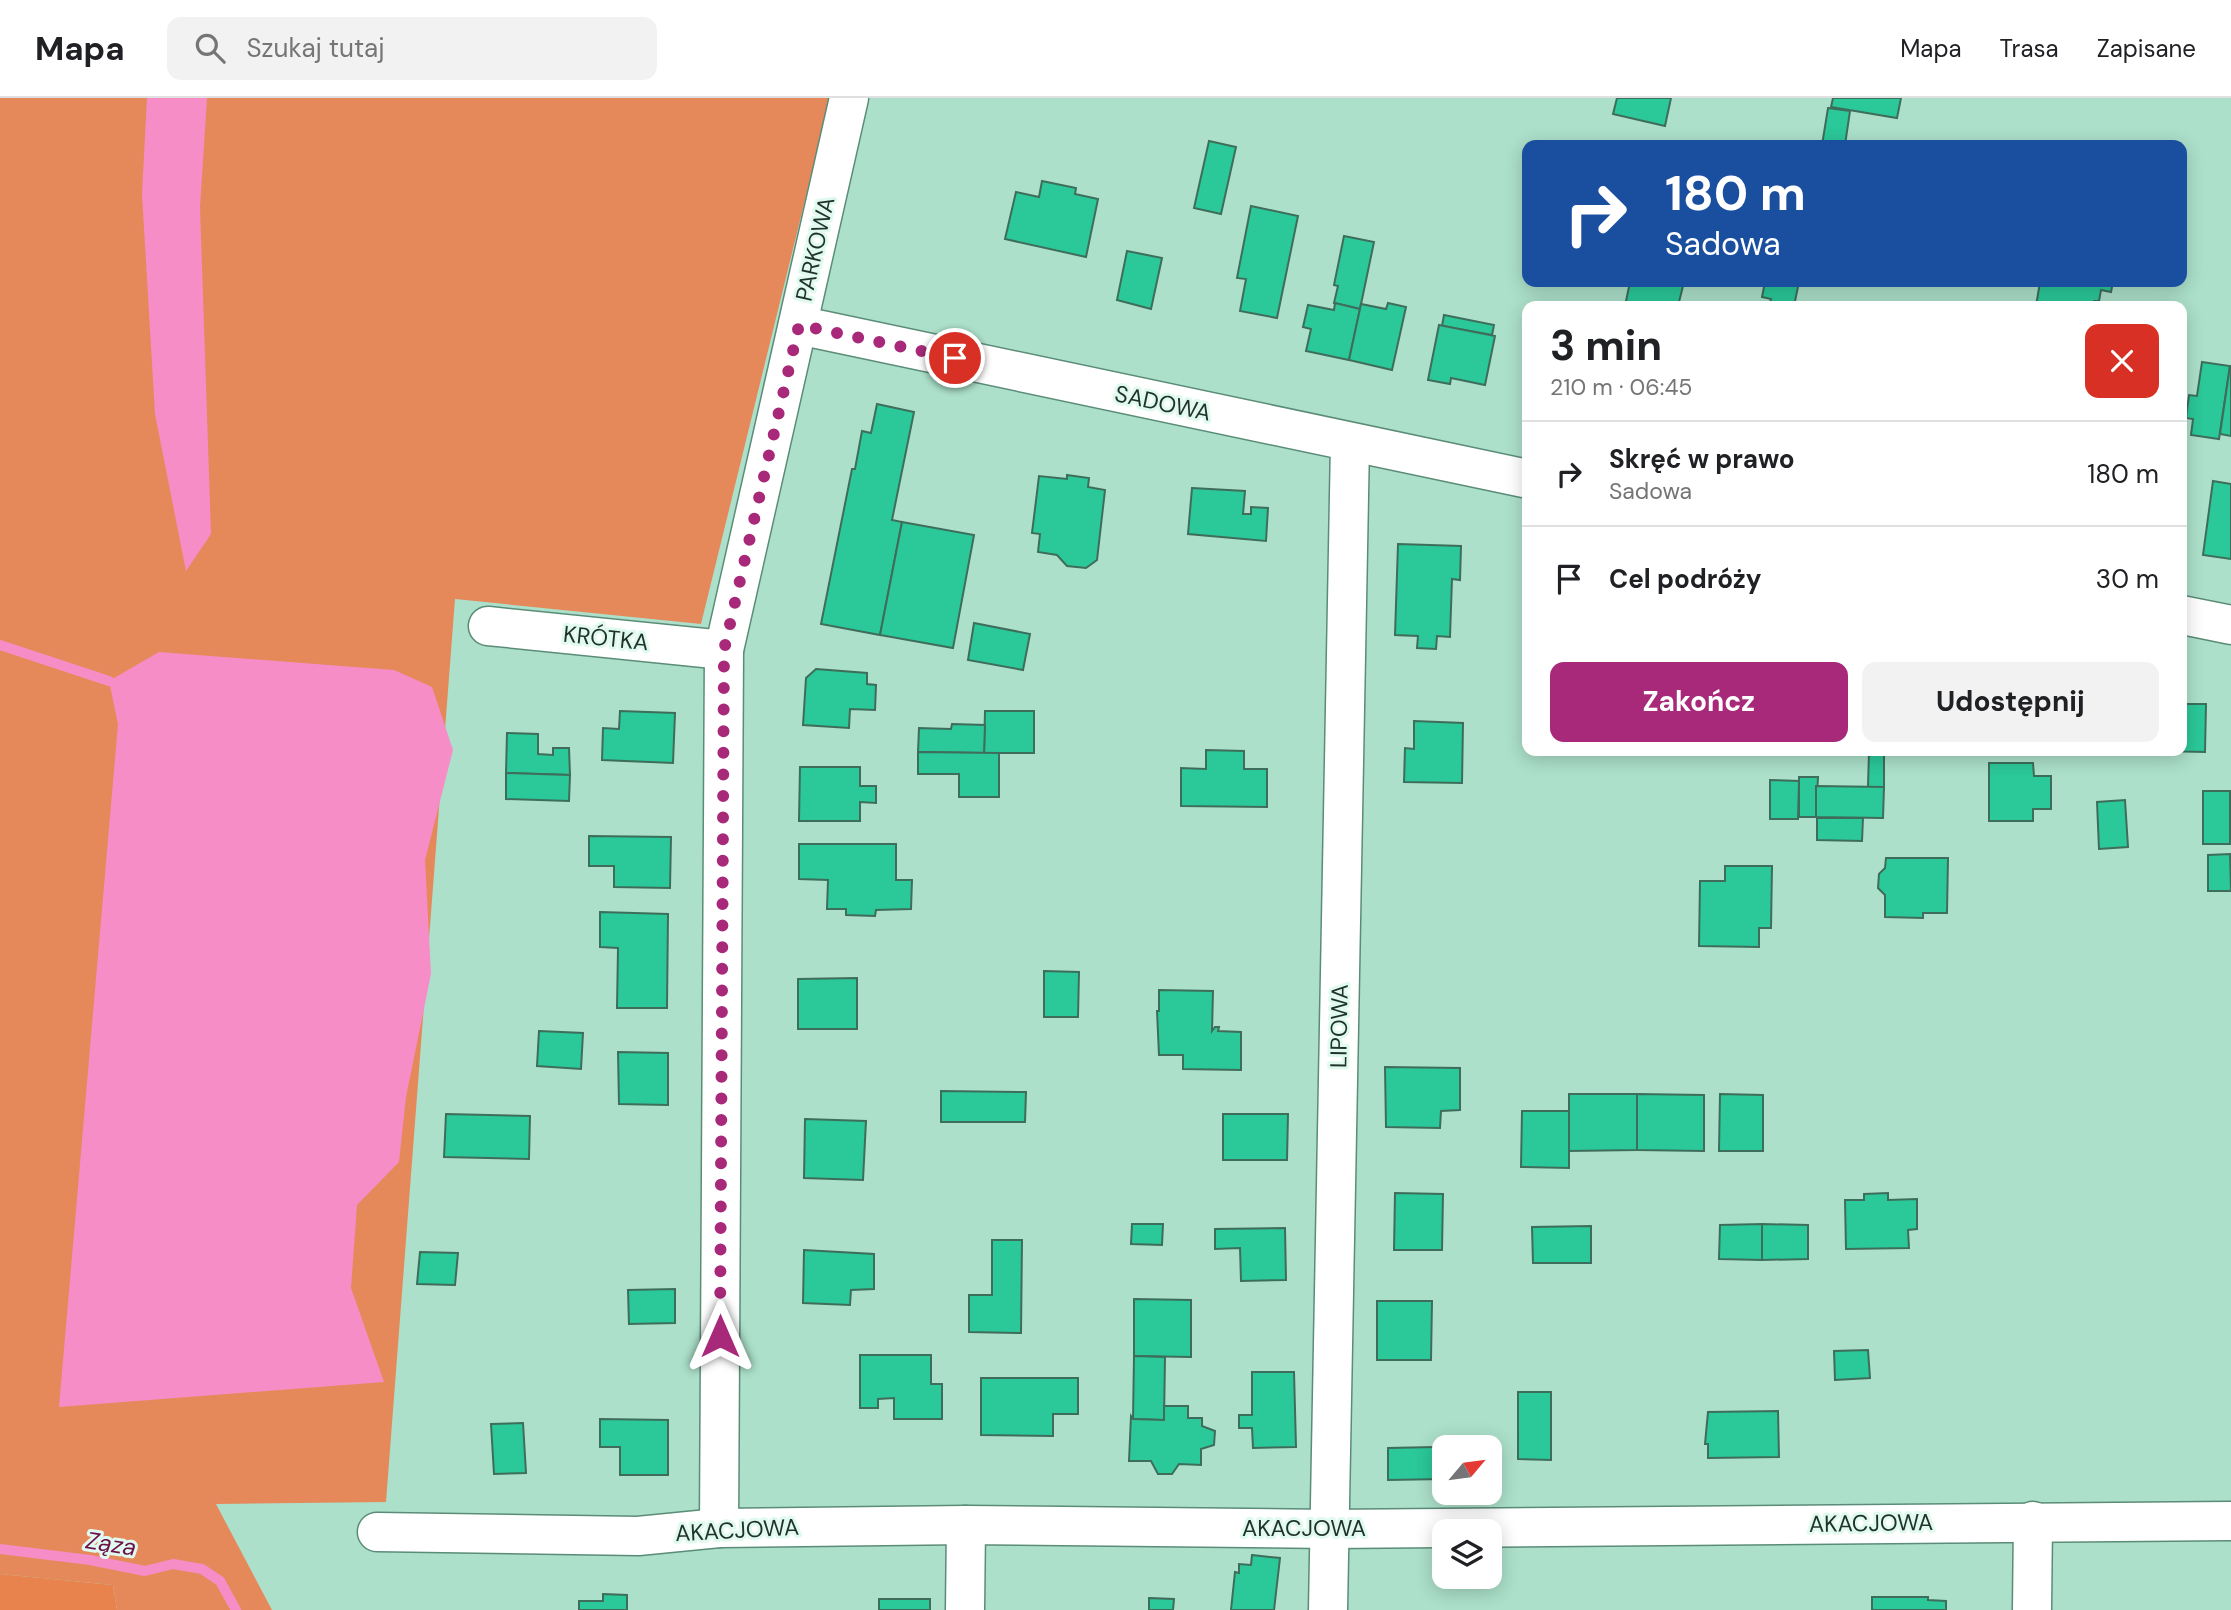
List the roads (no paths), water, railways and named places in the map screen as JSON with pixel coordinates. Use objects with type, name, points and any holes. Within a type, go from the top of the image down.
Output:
[{"type":"street","name":"PARKOWA","points":[[719,1528],[724,650],[849,98]]},
{"type":"street","name":"SADOWA","points":[[799,325],[1522,478]]},
{"type":"street","name":"LIPOWA","points":[[1328,1610],[1350,443]]},
{"type":"street","points":[[2187,616],[2231,625]]},
{"type":"street","name":"KRÓTKA","points":[[488,626],[724,650]]},
{"type":"street","points":[[2032,1610],[2033,1521]]},
{"type":"street","name":"AKACJOWA","points":[[377,1532],[639,1536],[719,1528],[966,1525],[1330,1529],[2231,1521]]},
{"type":"street","points":[[965,1610],[966,1525]]},
{"type":"waterway","points":[[0,645],[109,681]]},
{"type":"waterway","name":"Ząza","points":[[0,1549],[90,1560],[145,1571],[173,1564],[202,1569],[220,1581],[236,1610]]}]
